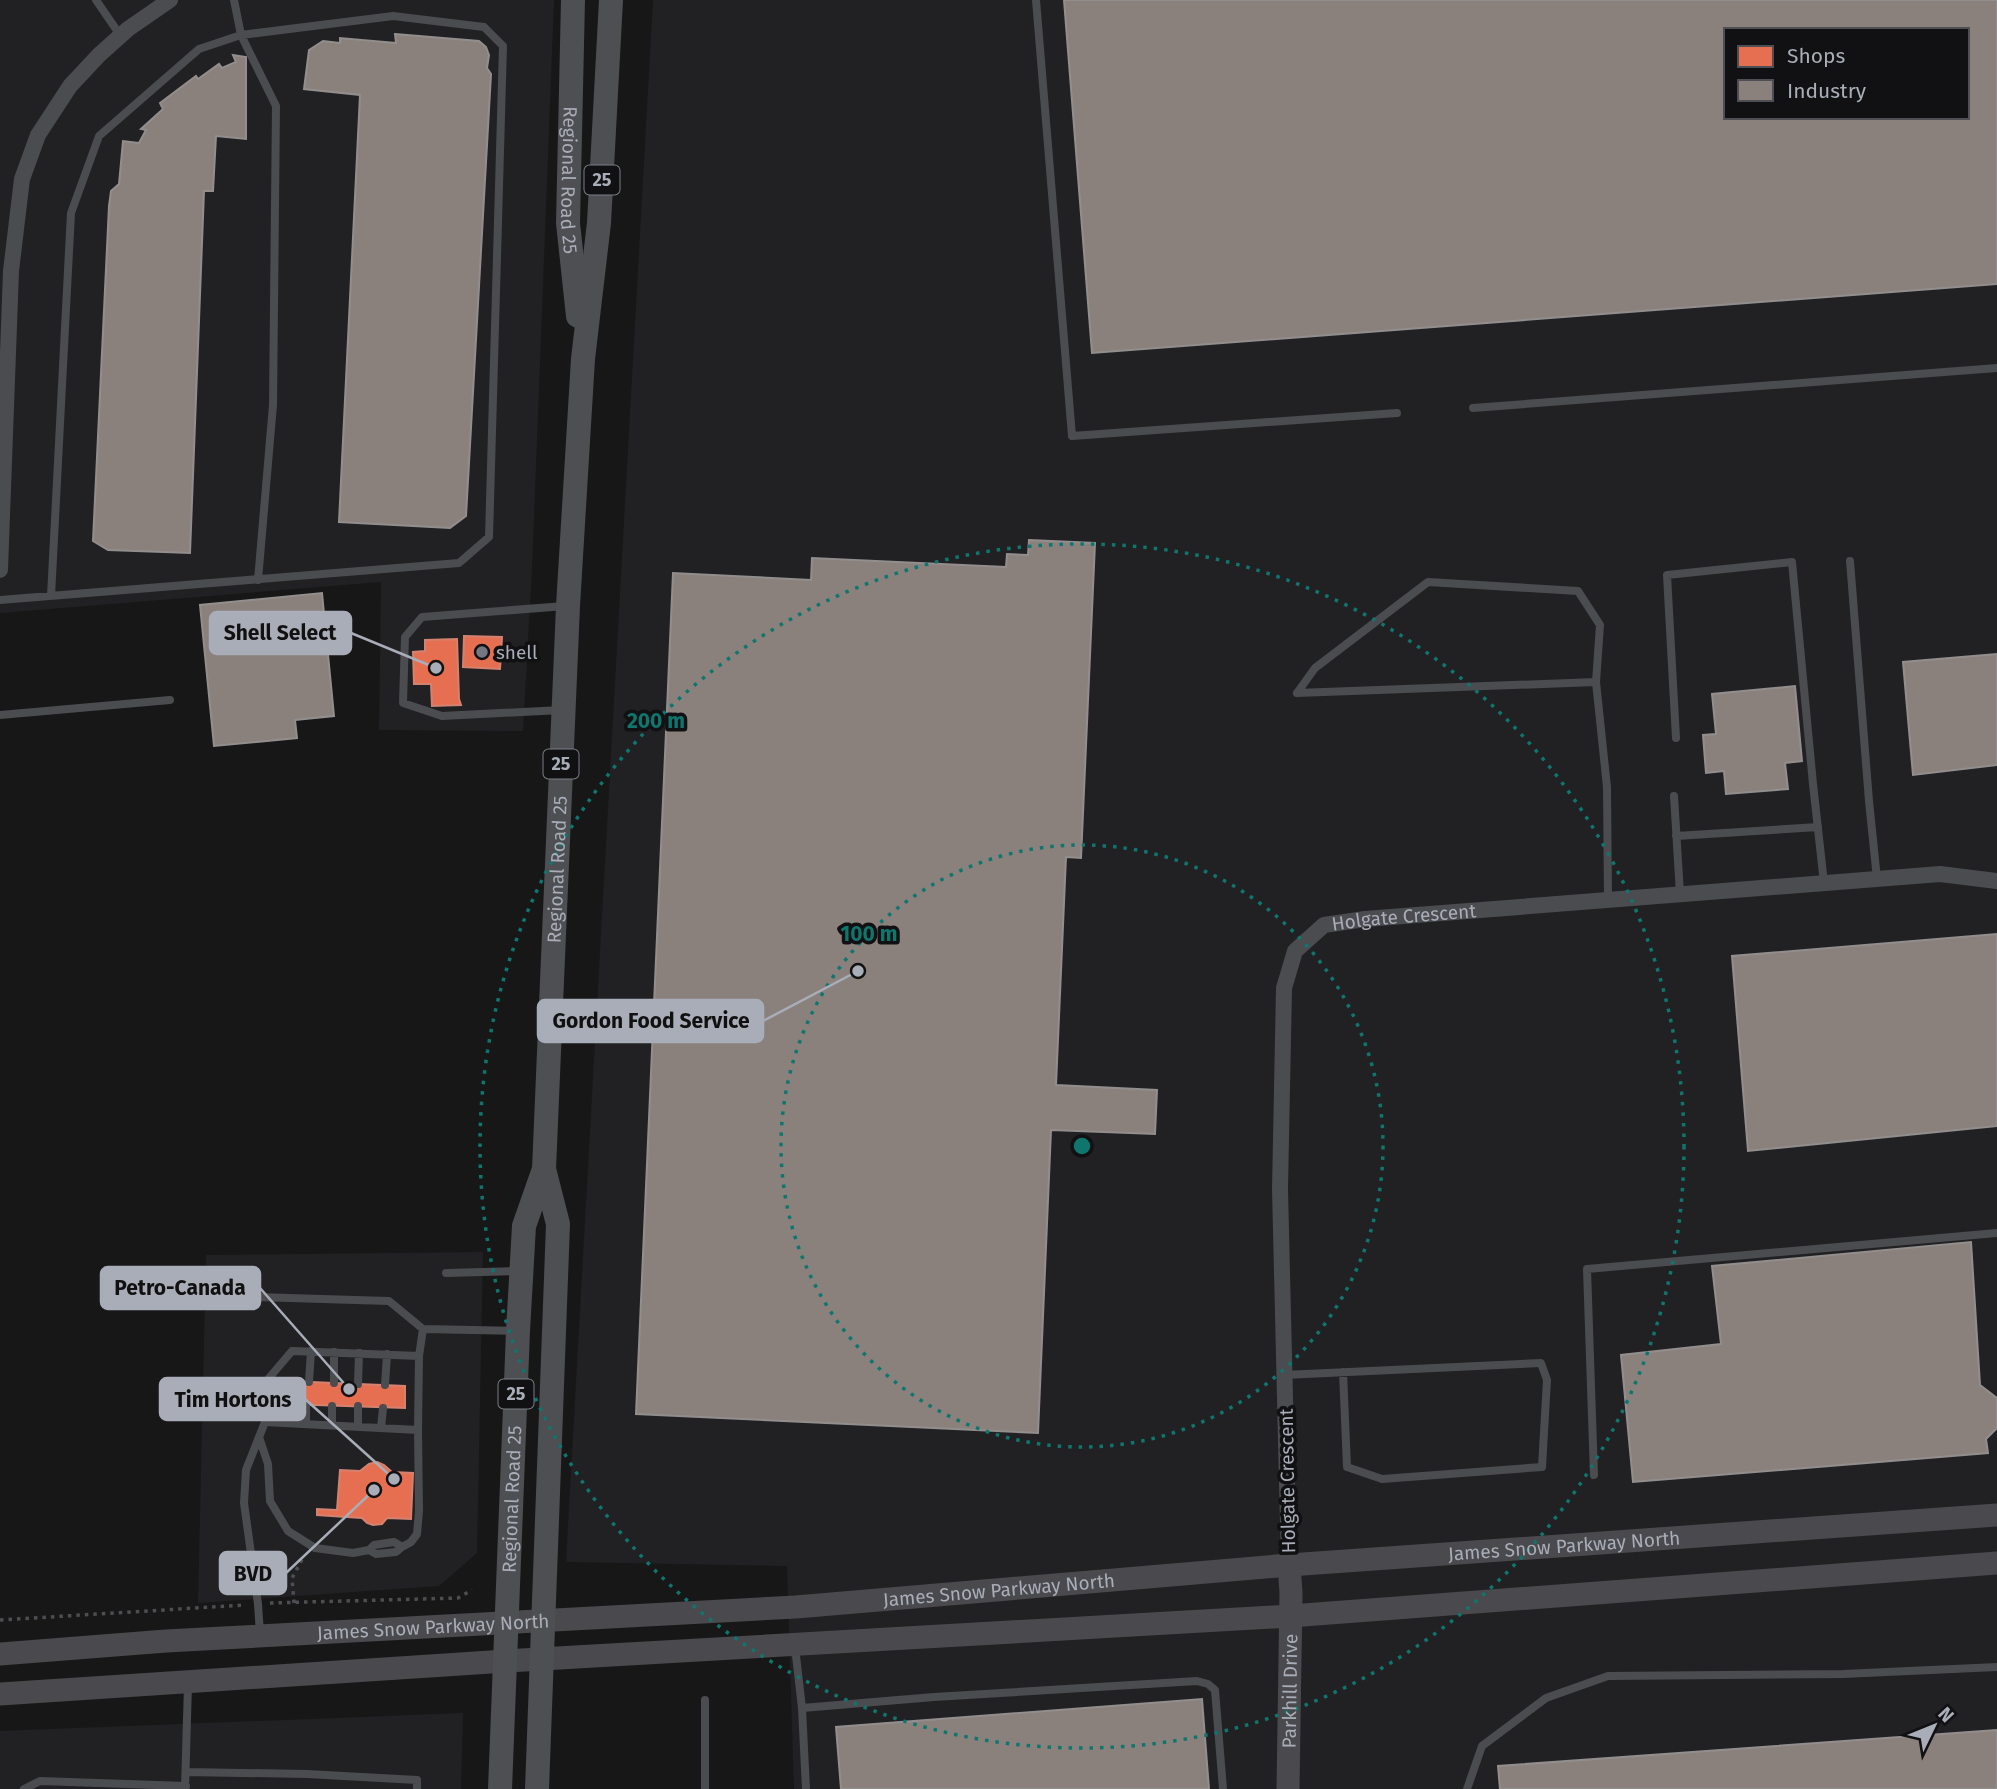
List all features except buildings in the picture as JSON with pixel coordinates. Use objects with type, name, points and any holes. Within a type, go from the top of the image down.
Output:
[{"type":"main road","name":"Regional Road 25","points":[[573,0],[568,223],[583,359]]},
{"type":"main road","name":"Regional Road 25","points":[[537,1789],[558,1224],[544,1169],[568,606],[583,359],[599,223],[611,0]]},
{"type":"main road","name":"Regional Road 25","points":[[500,1789],[524,1226],[544,1169]]},
{"type":"main road","name":"James Snow Parkway North","points":[[0,1654],[166,1641],[796,1607],[1289,1566],[1997,1515]]},
{"type":"main road","name":"James Snow Parkway North","points":[[0,1694],[795,1644],[1290,1604],[1997,1563]]},
{"type":"main road","name":"Holgate Crescent","points":[[1289,1566],[1290,1604]]},
{"type":"main road","name":"Parkhill Drive","points":[[1288,1789],[1290,1604]]},
{"type":"street","points":[[0,570],[11,271],[22,179],[38,135],[70,86],[120,35],[162,2]]},
{"type":"street","name":"Holgate Crescent","points":[[1289,1566],[1280,1189],[1284,988],[1295,951],[1324,925],[1364,919],[1940,874],[1997,881]]},
{"type":"lane","points":[[96,0],[120,35]]},
{"type":"lane","points":[[234,0],[241,35],[276,106],[273,405],[258,580]]},
{"type":"lane","points":[[1036,0],[1072,436],[1397,413]]},
{"type":"lane","points":[[0,600],[258,580],[459,564],[488,537],[503,46],[484,27],[393,16],[241,35],[199,49],[99,136],[71,214],[51,596]]},
{"type":"lane","points":[[1473,408],[1997,368]]},
{"type":"lane","points":[[1850,561],[1877,879]]},
{"type":"lane","points":[[1676,738],[1667,575],[1792,562],[1824,883]]},
{"type":"lane","points":[[1596,682],[1297,692],[1315,668],[1428,582],[1578,591],[1600,625],[1596,682],[1607,787],[1608,900]]},
{"type":"lane","points":[[563,710],[442,716],[403,703],[405,636],[422,617],[568,606]]},
{"type":"lane","points":[[0,715],[170,700]]},
{"type":"lane","points":[[1674,796],[1680,894]]},
{"type":"lane","points":[[1676,836],[1818,827]]},
{"type":"lane","points":[[1594,1475],[1587,1269],[1997,1233]]},
{"type":"lane","points":[[446,1273],[522,1271]]},
{"type":"lane","points":[[256,1297],[389,1301],[423,1329],[518,1331]]},
{"type":"lane","points":[[259,1437],[268,1464],[270,1501],[288,1531],[315,1548],[353,1553],[369,1550],[374,1545],[394,1542],[402,1546],[411,1542],[417,1534],[419,1511],[419,1356],[423,1329]]},
{"type":"lane","points":[[260,1637],[244,1503],[246,1470],[265,1422],[269,1378],[292,1351],[419,1356]]},
{"type":"lane","points":[[309,1382],[311,1351]]},
{"type":"lane","points":[[334,1352],[334,1383]]},
{"type":"lane","points":[[358,1384],[359,1353]]},
{"type":"lane","points":[[384,1385],[387,1354]]},
{"type":"lane","points":[[1284,1375],[1343,1372],[1541,1363],[1547,1380],[1542,1467],[1382,1479],[1347,1467],[1343,1372]]},
{"type":"lane","points":[[306,1404],[306,1423]]},
{"type":"lane","points":[[332,1406],[332,1425]]},
{"type":"lane","points":[[358,1406],[358,1426]]},
{"type":"lane","points":[[381,1428],[383,1408]]},
{"type":"lane","points":[[265,1422],[418,1430]]},
{"type":"lane","points":[[795,1644],[802,1708],[806,1789]]},
{"type":"lane","points":[[1467,1789],[1482,1746],[1546,1698],[1608,1676],[1843,1674],[1997,1667]]},
{"type":"lane","points":[[802,1708],[1197,1681],[1215,1689],[1223,1789]]},
{"type":"lane","points":[[24,1789],[40,1781],[186,1788],[188,1682]]},
{"type":"lane","points":[[705,1700],[705,1789]]},
{"type":"lane","points":[[186,1772],[307,1774],[417,1780],[417,1789]]},
{"type":"path","points":[[294,1603],[292,1578],[310,1545]]},
{"type":"path","points":[[0,1620],[258,1604],[458,1598],[472,1590]]},
{"type":"shaded area","points":[[0,0],[554,0],[532,569],[523,731],[379,730],[381,582],[0,613]]},
{"type":"shaded area","points":[[653,0],[1997,0],[1997,1789],[794,1789],[787,1566],[566,1562]]},
{"type":"shaded area","points":[[483,1252],[477,1553],[439,1586],[198,1603],[206,1255]]},
{"type":"shaded area","points":[[463,1713],[461,1789],[0,1789],[0,1731]]},
{"type":"place","name":"shell","points":[[482,652]]},
{"type":"place","name":"Shell Select","points":[[436,668]]},
{"type":"place","name":"Gordon Food Service","points":[[858,971]]},
{"type":"place","name":"Petro-Canada","points":[[349,1389]]},
{"type":"place","name":"Tim Hortons","points":[[394,1479]]},
{"type":"place","name":"BVD","points":[[374,1490]]}]
